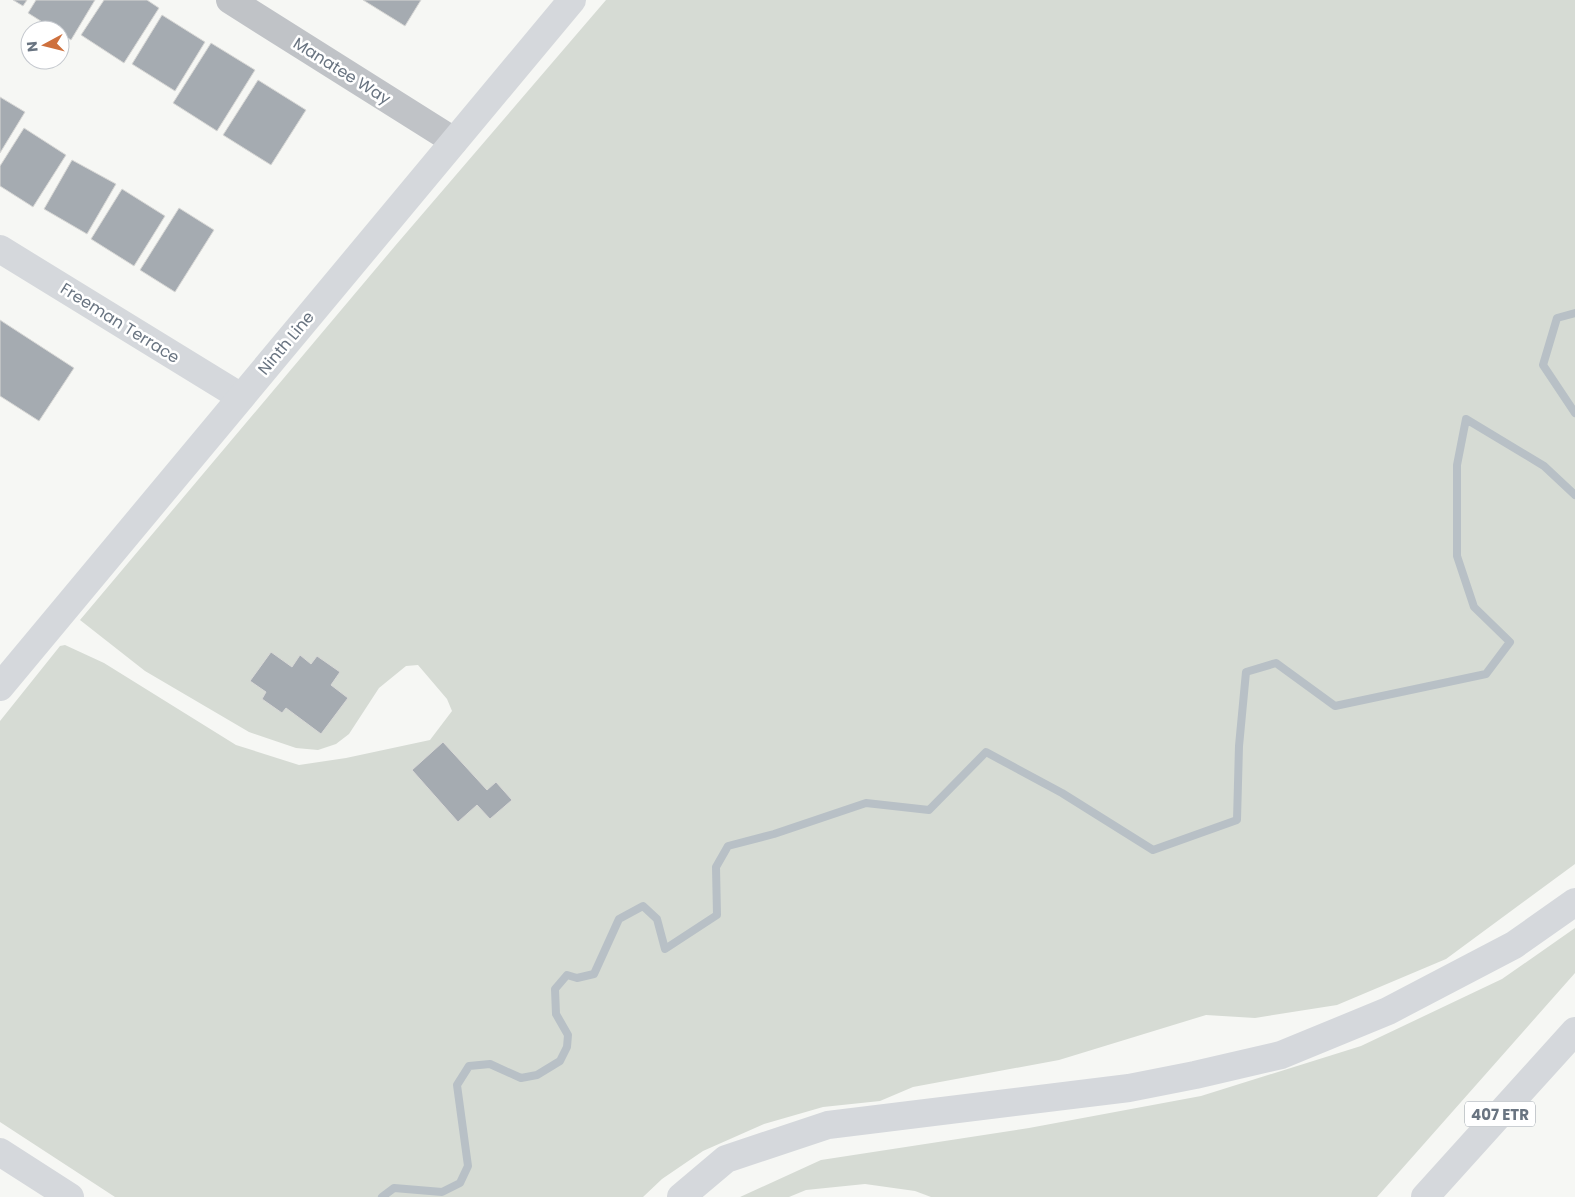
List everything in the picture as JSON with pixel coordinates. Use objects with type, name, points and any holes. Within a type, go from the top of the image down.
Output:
[{"type":"main road","name":"Ninth Line","points":[[0,687],[572,0]]},
{"type":"main road","name":"Freeman Terrace","points":[[0,248],[241,397]]},
{"type":"main road","points":[[681,1197],[726,1159],[828,1125],[1128,1088],[1281,1055],[1388,1011],[1514,945],[1575,902]]},
{"type":"main road","name":"407 ETR","points":[[1425,1197],[1575,1031]]},
{"type":"main road","points":[[0,1152],[70,1197]]},
{"type":"street","name":"Manatee Way","points":[[230,0],[454,141]]},
{"type":"shaded area","points":[[606,0],[1575,0],[1575,864],[1446,959],[1337,1005],[1255,1018],[1206,1015],[1059,1060],[913,1087],[880,1101],[823,1107],[764,1124],[703,1151],[662,1179],[643,1197],[115,1197],[0,1122],[0,721],[60,646],[65,645],[104,663],[236,745],[299,765],[346,758],[430,740],[452,711],[447,699],[418,665],[406,666],[379,688],[349,734],[336,744],[318,750],[296,748],[249,732],[145,671],[80,620],[395,246]]},
{"type":"shaded area","points":[[1575,928],[1575,973],[1377,1197],[931,1197],[915,1191],[865,1184],[806,1190],[789,1197],[740,1197],[821,1160],[1029,1128],[1201,1096],[1361,1046],[1502,979]]},
{"type":"building","points":[[13,0],[27,0],[23,6]]},
{"type":"building","points":[[36,0],[95,0],[71,40],[70,20],[39,20],[28,13]]},
{"type":"building","points":[[104,0],[147,0],[159,8],[124,63],[81,35]]},
{"type":"building","points":[[363,0],[421,0],[405,26]]},
{"type":"building","points":[[162,15],[205,42],[175,91],[132,64]]},
{"type":"building","points":[[211,43],[255,70],[217,131],[173,103]]},
{"type":"building","points":[[258,80],[306,110],[271,165],[223,135]]},
{"type":"building","points":[[0,97],[25,112],[0,153]]},
{"type":"building","points":[[24,128],[66,155],[33,207],[0,186],[0,166]]},
{"type":"building","points":[[72,160],[116,184],[87,234],[44,209]]},
{"type":"building","points":[[122,189],[165,216],[134,266],[91,239]]},
{"type":"building","points":[[179,208],[214,230],[175,292],[140,270]]},
{"type":"building","points":[[0,320],[74,368],[39,421],[0,396]]},
{"type":"building","points":[[271,652],[292,667],[300,655],[311,664],[317,656],[340,672],[331,685],[348,698],[321,734],[286,708],[282,713],[262,699],[266,692],[250,681]]},
{"type":"building","points":[[443,742],[487,790],[496,782],[512,800],[490,819],[477,805],[458,822],[412,770]]},
{"type":"waterway","points":[[1575,313],[1557,318],[1543,365],[1575,413]]},
{"type":"waterway","points":[[382,1197],[394,1188],[442,1192],[460,1183],[468,1166],[457,1085],[469,1066],[490,1064],[521,1078],[537,1075],[560,1061],[567,1047],[568,1035],[556,1014],[555,989],[567,975],[577,978],[594,974],[619,919],[643,906],[657,919],[665,949],[717,915],[716,867],[728,846],[774,834],[866,803],[929,810],[986,752],[1062,793],[1153,850],[1237,820],[1239,746],[1246,672],[1276,663],[1335,706],[1486,674],[1510,642],[1474,607],[1457,556],[1457,465],[1466,419],[1544,466],[1575,495]]}]
